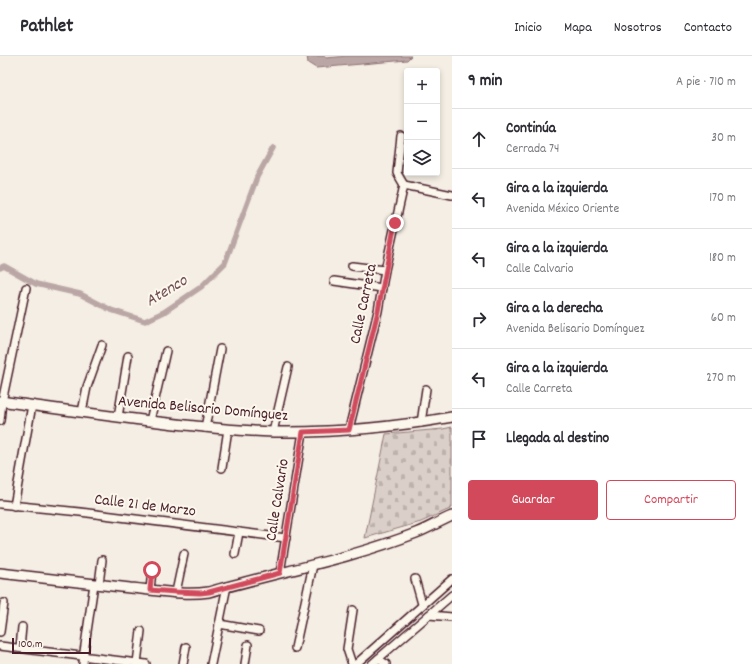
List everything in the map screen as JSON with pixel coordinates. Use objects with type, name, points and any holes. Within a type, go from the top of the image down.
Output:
[{"type":"main road","name":"Avenida Belisario Domínguez","points":[[1,402],[205,428],[273,432],[349,430],[421,423],[452,417]]},
{"type":"main road","points":[[0,573],[150,590],[200,593],[209,592],[375,547],[417,532],[452,516]]},
{"type":"street","points":[[401,136],[397,173],[404,185],[452,195]]},
{"type":"street","name":"Calle Carreta","points":[[349,430],[378,311],[385,270],[404,185]]},
{"type":"street","points":[[352,266],[385,270]]},
{"type":"street","points":[[334,281],[382,288]]},
{"type":"street","points":[[0,421],[1,402],[26,288]]},
{"type":"street","points":[[82,412],[87,387],[102,346]]},
{"type":"street","points":[[205,428],[220,349]]},
{"type":"street","points":[[150,421],[166,351]]},
{"type":"street","points":[[118,417],[128,356]]},
{"type":"street","points":[[273,432],[288,367]]},
{"type":"street","points":[[421,423],[426,389]]},
{"type":"street","points":[[14,506],[32,405]]},
{"type":"street","points":[[222,468],[228,429]]},
{"type":"street","name":"Calle Calvario","points":[[280,573],[303,432]]},
{"type":"street","name":"Calle 21 de Marzo","points":[[0,504],[80,512],[286,538]]},
{"type":"street","points":[[235,554],[239,532]]},
{"type":"street","points":[[176,592],[184,554]]},
{"type":"street","points":[[84,660],[84,652],[102,560]]},
{"type":"street","points":[[295,648],[313,565]]},
{"type":"street","points":[[150,590],[152,570]]},
{"type":"street","points":[[415,578],[422,604]]},
{"type":"street","points":[[356,664],[452,578]]},
{"type":"street","points":[[211,664],[227,586]]},
{"type":"street","points":[[372,664],[452,595]]},
{"type":"street","points":[[0,632],[4,603]]},
{"type":"street","points":[[352,664],[347,649],[353,610]]},
{"type":"street","points":[[430,615],[452,617]]},
{"type":"street","points":[[219,624],[258,631]]},
{"type":"street","points":[[20,648],[22,627]]},
{"type":"street","points":[[138,663],[141,631]]},
{"type":"street","points":[[244,664],[248,645]]},
{"type":"street","points":[[0,646],[20,648],[84,660],[146,664]]},
{"type":"street","points":[[183,664],[186,647]]},
{"type":"street","points":[[378,659],[386,664]]},
{"type":"green space","points":[[452,427],[452,508],[421,522],[365,538],[386,434]]},
{"type":"shaded area","points":[[307,56],[325,56],[326,58],[348,56],[411,56],[407,60],[316,68],[308,63]]},
{"type":"waterway","name":"Atenco","points":[[0,268],[4,266],[36,284],[80,294],[111,310],[145,321],[164,312],[201,287],[225,263],[257,177],[273,148]]},
{"type":"route","points":[[152,570],[150,590],[192,593],[209,592],[280,573],[303,432],[349,430],[378,311],[395,223]]}]
